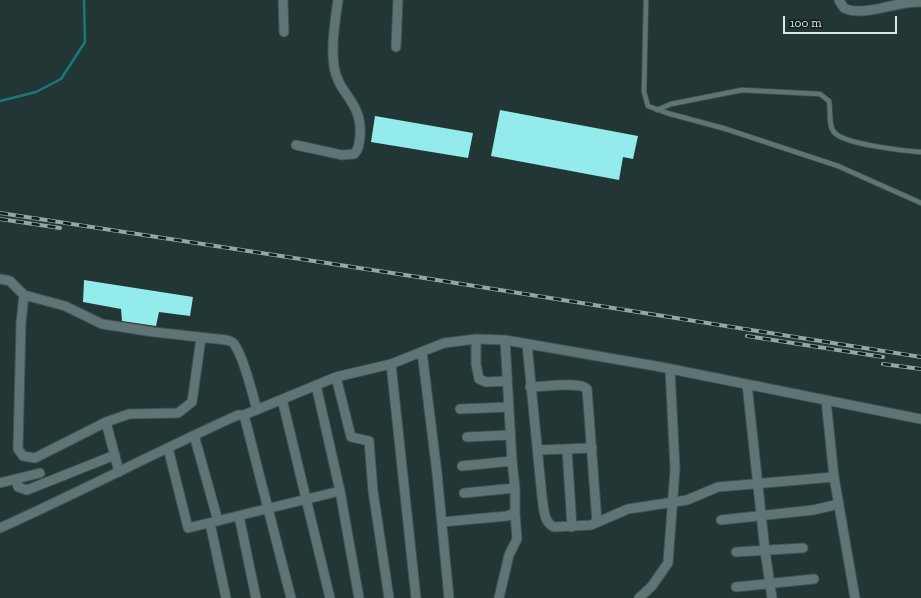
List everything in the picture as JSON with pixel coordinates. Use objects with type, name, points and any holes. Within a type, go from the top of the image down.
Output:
[{"type":"street","points":[[283,0],[284,32]]},
{"type":"street","points":[[296,145],[342,155],[354,154],[358,148],[361,130],[358,111],[341,85],[335,70],[333,42],[338,0]]},
{"type":"street","points":[[396,48],[398,0]]},
{"type":"street","points":[[839,0],[844,8],[856,11],[912,2],[921,2]]},
{"type":"street","points":[[0,279],[10,281],[24,295],[65,306],[102,324],[201,338],[226,340],[236,346],[256,410]]},
{"type":"street","points":[[24,295],[21,323],[18,449],[23,456],[35,458],[106,422],[129,414],[178,413],[192,402],[201,338]]},
{"type":"street","points":[[476,339],[476,364],[479,379],[486,382],[507,381]]},
{"type":"street","points":[[0,528],[238,415],[244,415],[336,377],[391,364],[444,343],[476,339],[505,340],[670,369],[921,418]]},
{"type":"street","points":[[499,598],[509,555],[517,539],[505,340]]},
{"type":"street","points":[[527,344],[530,387],[545,518],[550,525],[554,527],[586,527],[628,509],[687,500],[718,487],[758,482],[834,477]]},
{"type":"street","points":[[422,352],[442,522],[448,598]]},
{"type":"street","points":[[391,364],[416,598]]},
{"type":"street","points":[[639,598],[652,586],[668,563],[674,469],[670,369]]},
{"type":"street","points":[[336,377],[351,437],[369,441],[373,491],[389,598]]},
{"type":"street","points":[[747,384],[765,551],[772,598]]},
{"type":"street","points":[[530,387],[576,385],[585,387],[589,394],[597,522]]},
{"type":"street","points":[[316,386],[340,491],[359,598]]},
{"type":"street","points":[[282,399],[330,598]]},
{"type":"street","points":[[826,400],[834,477],[855,598]]},
{"type":"street","points":[[460,409],[509,406]]},
{"type":"street","points":[[244,415],[291,598]]},
{"type":"street","points":[[106,422],[119,472]]},
{"type":"street","points":[[194,435],[214,522],[226,598]]},
{"type":"street","points":[[467,437],[510,435]]},
{"type":"street","points":[[168,448],[188,528],[340,491]]},
{"type":"street","points":[[538,450],[592,448]]},
{"type":"street","points":[[566,449],[572,527]]},
{"type":"street","points":[[16,479],[18,487],[27,490],[115,455]]},
{"type":"street","points":[[462,466],[512,461]]},
{"type":"street","points":[[0,483],[40,473]]},
{"type":"street","points":[[464,493],[515,488]]},
{"type":"street","points":[[721,520],[813,510],[839,504]]},
{"type":"street","points":[[442,522],[507,516],[515,513]]},
{"type":"street","points":[[239,516],[256,598]]},
{"type":"street","points":[[736,552],[803,548]]},
{"type":"street","points":[[736,587],[814,580]]},
{"type":"lane","points":[[646,0],[644,92],[646,103],[657,110],[726,129],[819,159],[921,203]]},
{"type":"lane","points":[[657,110],[671,104],[742,90],[820,94],[829,101],[832,127],[834,132],[839,136],[854,142],[921,152]]},
{"type":"building","points":[[500,110],[638,136],[633,159],[623,157],[619,180],[491,156]]},
{"type":"building","points":[[375,116],[473,133],[468,158],[371,142]]},
{"type":"building","points":[[84,280],[193,297],[190,316],[159,312],[156,326],[122,321],[121,309],[83,302]]},
{"type":"waterway","points":[[0,101],[36,92],[61,79],[85,42],[84,0]]},
{"type":"railway","points":[[0,213],[418,277],[921,357]]},
{"type":"railway","points":[[0,219],[60,228]]},
{"type":"railway","points":[[747,336],[883,357]]},
{"type":"railway","points":[[883,364],[921,369]]}]
